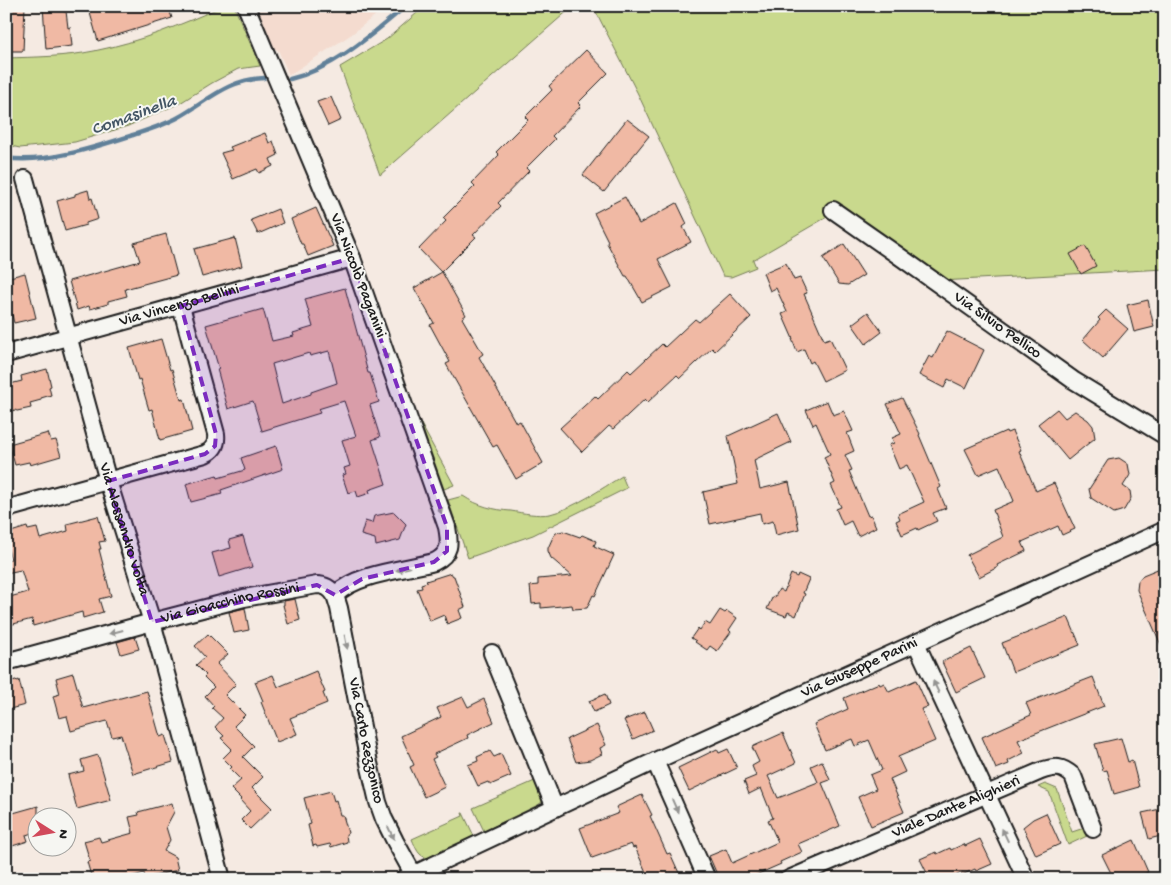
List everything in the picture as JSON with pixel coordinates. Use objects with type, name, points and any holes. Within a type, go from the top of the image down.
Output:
[{"type":"street","name":"Via Niccolò Paganini","points":[[246,6],[352,258],[447,527],[449,538],[447,551],[434,562],[362,579],[348,585],[335,594]]},
{"type":"street","name":"Via Alessandro Volta","points":[[25,179],[108,481],[152,622],[222,879]]},
{"type":"street","name":"Via Silvio Pellico","points":[[834,210],[1073,380],[1165,436]]},
{"type":"street","name":"Via Vincenzo Bellini","points":[[6,354],[352,258]]},
{"type":"street","points":[[6,509],[205,454],[215,446],[216,434],[181,306]]},
{"type":"street","name":"Via Giuseppe Parini","points":[[411,877],[655,761],[1165,530]]},
{"type":"street","name":"Via Gioacchino Rossini","points":[[6,662],[244,598],[317,585],[329,588],[335,594]]},
{"type":"street","name":"Via Carlo Rezzonico","points":[[335,594],[376,795],[384,819],[411,877]]},
{"type":"street","points":[[916,643],[1026,879]]},
{"type":"street","points":[[492,653],[555,808]]},
{"type":"street","points":[[655,761],[707,879]]},
{"type":"street","name":"Viale Dante Alighieri","points":[[789,879],[1048,768],[1062,768],[1073,776],[1093,829]]},
{"type":"highlighted area","points":[[352,258],[447,527],[447,551],[434,562],[362,579],[335,595],[317,585],[152,622],[108,481],[205,454],[215,446],[216,434],[181,306]]},
{"type":"shaded area","points":[[255,6],[387,6],[352,34],[289,75],[278,50],[273,48]]},
{"type":"green space","points":[[223,6],[234,6],[260,66],[238,69],[180,103],[128,126],[75,142],[20,148],[6,145],[6,58],[72,54],[111,47],[160,32]]},
{"type":"green space","points":[[425,6],[576,6],[571,8],[380,175],[340,67],[387,39]]},
{"type":"green space","points":[[593,6],[1165,6],[1165,269],[940,281],[832,214],[753,260],[756,267],[731,277],[723,276],[638,94]]},
{"type":"green space","points":[[421,424],[454,485],[444,489]]},
{"type":"green space","points":[[622,476],[627,488],[533,535],[468,558],[448,500],[463,496],[480,505],[492,508],[530,514],[550,514],[577,503]]},
{"type":"green space","points":[[537,780],[543,799],[542,802],[484,831],[473,808]]},
{"type":"green space","points":[[1045,784],[1057,789],[1072,832],[1084,828],[1087,836],[1068,845],[1049,792],[1038,787]]},
{"type":"green space","points":[[462,813],[474,836],[429,858],[422,856],[416,849],[412,839],[463,816]]},
{"type":"building","points":[[6,6],[25,6],[23,51],[6,51]]},
{"type":"building","points":[[43,6],[63,6],[64,12],[66,11],[68,28],[70,27],[72,46],[46,49]]},
{"type":"building","points":[[88,6],[168,6],[172,18],[98,41]]},
{"type":"building","points":[[586,50],[608,73],[578,103],[581,106],[552,136],[555,139],[526,168],[529,171],[498,203],[501,206],[473,235],[476,237],[441,272],[419,249],[446,221],[443,218],[475,186],[472,183],[499,155],[496,152],[528,120],[525,117],[552,90],[549,86]]},
{"type":"building","points":[[331,97],[341,120],[328,126],[317,102]]},
{"type":"building","points":[[627,119],[649,136],[604,192],[583,175]]},
{"type":"building","points":[[265,133],[269,143],[273,141],[278,155],[270,159],[273,166],[259,173],[257,169],[233,179],[221,153],[232,150],[230,147]]},
{"type":"building","points":[[88,190],[98,219],[86,223],[86,225],[65,231],[57,201]]},
{"type":"building","points":[[625,197],[639,224],[677,203],[687,224],[683,227],[691,242],[658,259],[672,287],[642,302],[607,243],[608,241],[594,213]]},
{"type":"building","points":[[316,208],[333,246],[308,256],[291,219]]},
{"type":"building","points":[[278,209],[283,223],[258,234],[251,220]]},
{"type":"building","points":[[166,234],[177,275],[125,289],[127,296],[108,301],[108,304],[90,309],[89,306],[77,310],[69,281],[140,261],[134,243]]},
{"type":"building","points":[[235,238],[242,266],[202,277],[194,249]]},
{"type":"building","points":[[844,244],[864,275],[848,285],[839,284],[823,258]]},
{"type":"building","points":[[1085,246],[1096,266],[1081,274],[1070,254]]},
{"type":"building","points":[[786,263],[794,280],[800,278],[807,293],[804,294],[824,340],[830,338],[845,370],[823,381],[813,361],[810,363],[804,349],[797,352],[782,314],[787,312],[776,288],[770,291],[763,273]]},
{"type":"building","points":[[442,272],[466,315],[462,318],[483,354],[479,357],[516,423],[520,421],[543,463],[516,479],[497,445],[493,447],[446,364],[450,362],[430,325],[434,323],[414,288]]},
{"type":"building","points":[[25,273],[36,318],[14,323],[12,315],[6,316],[6,278]]},
{"type":"building","points":[[345,288],[368,373],[370,373],[379,402],[370,405],[380,437],[372,440],[386,484],[369,490],[370,493],[358,497],[356,491],[348,493],[342,475],[346,474],[344,468],[350,466],[342,440],[356,436],[344,401],[318,409],[320,413],[262,431],[253,401],[228,409],[217,369],[219,369],[206,325],[263,309],[272,341],[294,336],[293,333],[313,327],[305,299]],"holes":[[[329,351],[337,383],[282,404],[272,364],[309,353],[310,356]]]},
{"type":"building","points":[[730,294],[751,317],[715,351],[712,348],[680,378],[677,375],[648,402],[645,399],[613,429],[609,426],[582,452],[560,428],[595,396],[598,399],[628,370],[631,373],[662,344],[665,347],[695,319],[699,322]]},
{"type":"building","points":[[1148,300],[1154,327],[1134,332],[1127,305]]},
{"type":"building","points":[[1106,310],[1128,329],[1103,358],[1083,340]]},
{"type":"building","points":[[868,312],[882,332],[866,344],[852,324]]},
{"type":"building","points":[[947,331],[984,350],[966,388],[948,379],[944,388],[919,375],[929,356],[933,358]]},
{"type":"building","points":[[161,339],[181,400],[184,399],[192,431],[160,440],[152,409],[149,410],[129,348]]},
{"type":"building","points":[[47,369],[51,395],[30,403],[31,408],[8,412],[6,385],[22,381],[21,376]]},
{"type":"building","points":[[902,398],[920,434],[941,487],[938,489],[946,508],[933,513],[937,521],[902,535],[896,521],[900,519],[898,514],[924,502],[907,465],[899,469],[889,445],[894,443],[892,438],[901,434],[887,404]]},
{"type":"building","points":[[827,401],[833,415],[844,411],[853,431],[847,433],[854,451],[845,455],[852,470],[849,471],[868,516],[871,515],[876,527],[858,536],[851,521],[843,525],[836,509],[841,507],[831,485],[835,483],[824,457],[830,454],[816,423],[813,425],[806,410]]},
{"type":"building","points":[[1057,409],[1065,418],[1075,411],[1093,426],[1095,438],[1068,460],[1038,424]]},
{"type":"building","points":[[778,413],[791,442],[754,460],[760,489],[789,482],[799,529],[776,535],[773,521],[762,524],[760,513],[710,524],[703,492],[738,484],[728,436]]},
{"type":"building","points":[[1006,431],[1007,433],[1012,431],[1036,491],[1054,483],[1075,529],[1062,535],[1058,526],[1022,542],[1026,551],[997,565],[998,567],[979,577],[967,555],[1003,537],[993,510],[1014,501],[999,466],[978,475],[965,449]]},
{"type":"building","points":[[48,433],[51,441],[56,440],[61,456],[30,465],[29,462],[15,465],[9,444]]},
{"type":"building","points":[[276,446],[283,469],[221,490],[222,494],[191,502],[186,484],[217,475],[218,478],[245,470],[241,458]]},
{"type":"building","points":[[1119,458],[1128,464],[1130,475],[1123,486],[1130,491],[1131,498],[1124,510],[1114,513],[1091,498],[1089,489],[1108,460]]},
{"type":"building","points":[[394,512],[406,524],[400,540],[376,546],[375,539],[361,535],[365,521],[372,523],[374,516]]},
{"type":"building","points":[[98,516],[105,541],[99,542],[101,549],[99,549],[111,596],[99,599],[103,612],[83,618],[82,612],[33,626],[32,619],[6,626],[6,598],[28,592],[21,570],[6,573],[6,560],[11,559],[6,536],[11,534],[11,532],[27,527],[28,530],[37,528],[40,539],[68,531],[67,524]]},
{"type":"building","points":[[563,531],[580,537],[582,535],[596,541],[594,546],[614,555],[595,596],[593,595],[587,608],[573,609],[572,605],[541,608],[541,603],[532,604],[530,586],[538,585],[538,579],[572,576],[551,558],[548,551],[556,533]]},
{"type":"building","points":[[243,536],[252,567],[219,577],[212,553],[231,548],[229,540]]},
{"type":"building","points":[[1165,566],[1165,654],[1137,590],[1138,581],[1143,575]]},
{"type":"building","points":[[451,573],[454,576],[465,607],[459,610],[462,618],[447,624],[444,615],[430,621],[417,589],[422,588],[421,584],[426,581]]},
{"type":"building","points":[[791,574],[797,577],[798,574],[809,579],[796,616],[788,612],[786,616],[767,609],[773,596],[775,597],[779,589],[784,592]]},
{"type":"building","points":[[295,599],[300,620],[288,624],[283,605],[284,601]]},
{"type":"building","points":[[245,608],[249,630],[234,633],[229,612]]},
{"type":"building","points":[[720,610],[725,613],[727,611],[737,618],[729,630],[731,632],[717,651],[710,646],[707,650],[691,638],[698,628],[700,630],[705,622],[710,625]]},
{"type":"building","points":[[1068,617],[1080,645],[1013,672],[1002,643]]},
{"type":"building","points":[[208,634],[228,654],[217,664],[236,684],[225,695],[245,715],[234,726],[254,746],[243,757],[263,777],[252,788],[272,808],[250,829],[241,820],[250,811],[231,789],[241,780],[230,769],[232,767],[223,758],[232,749],[221,738],[224,736],[215,727],[223,718],[212,708],[214,706],[205,696],[214,687],[196,665],[205,657],[195,646]]},
{"type":"building","points":[[135,637],[139,649],[121,654],[117,642]]},
{"type":"building","points":[[971,648],[985,678],[956,692],[942,662]]},
{"type":"building","points":[[316,671],[325,692],[323,693],[327,703],[290,718],[297,734],[277,742],[255,682],[273,675],[278,687]]},
{"type":"building","points":[[73,673],[83,708],[147,691],[160,737],[165,735],[173,762],[133,774],[121,735],[112,737],[107,721],[71,731],[67,716],[59,718],[53,696],[60,694],[56,678]]},
{"type":"building","points":[[1093,677],[1104,706],[1018,740],[1024,753],[1008,761],[1009,764],[996,769],[982,737],[1031,715],[1026,703]]},
{"type":"building","points":[[19,680],[25,705],[6,710],[6,682]]},
{"type":"building","points":[[916,680],[928,707],[921,709],[935,741],[898,757],[905,772],[890,779],[904,812],[871,826],[858,797],[876,789],[870,775],[882,770],[869,740],[855,746],[852,739],[825,750],[814,724],[848,709],[844,698],[879,683],[880,685],[884,683],[889,692]]},
{"type":"building","points":[[605,694],[609,705],[594,712],[589,701]]},
{"type":"building","points":[[463,697],[468,707],[484,699],[494,722],[467,735],[468,738],[434,754],[436,757],[432,759],[445,787],[424,797],[410,767],[414,765],[401,736],[441,717],[437,708]]},
{"type":"building","points":[[645,712],[653,730],[633,739],[624,720]]},
{"type":"building","points":[[597,725],[606,745],[600,748],[602,754],[590,760],[576,762],[567,739]]},
{"type":"building","points":[[783,733],[796,763],[768,776],[778,798],[818,782],[811,766],[822,761],[830,780],[822,783],[840,826],[798,844],[802,852],[780,862],[781,864],[747,879],[719,879],[709,856],[726,849],[732,863],[778,842],[768,820],[773,818],[761,788],[749,794],[744,781],[756,776],[752,766],[759,762],[752,747]]},
{"type":"building","points":[[1121,738],[1128,762],[1132,760],[1139,787],[1114,794],[1107,770],[1103,771],[1095,744]]},
{"type":"building","points":[[717,749],[719,753],[728,749],[737,768],[689,791],[678,768]]},
{"type":"building","points":[[490,751],[494,757],[501,754],[511,776],[490,785],[488,782],[478,786],[468,765],[478,761],[477,757]]},
{"type":"building","points":[[98,755],[111,800],[77,808],[68,775],[84,771],[81,760]]},
{"type":"building","points":[[331,791],[334,801],[336,800],[340,815],[343,815],[348,833],[346,834],[347,842],[331,847],[330,844],[313,846],[308,825],[311,824],[304,798]]},
{"type":"building","points":[[642,795],[667,854],[670,853],[679,873],[676,874],[678,879],[649,879],[635,847],[633,848],[631,844],[592,858],[580,828],[619,813],[616,807]]},
{"type":"building","points":[[172,803],[174,812],[166,827],[170,840],[164,851],[175,857],[178,870],[145,878],[144,873],[123,879],[92,879],[87,862],[90,861],[84,841],[99,837],[101,842],[133,833],[129,817],[139,815],[138,812]]},
{"type":"building","points":[[1165,808],[1165,835],[1149,839],[1142,813]]},
{"type":"building","points":[[28,809],[28,834],[26,835],[28,841],[6,848],[6,815]]},
{"type":"building","points":[[1046,813],[1060,844],[1036,855],[1023,827],[1033,819]]},
{"type":"building","points":[[980,839],[992,864],[976,871],[975,869],[962,875],[961,873],[949,879],[930,879],[920,859],[936,852],[937,854],[950,848],[951,850],[964,844],[965,846]]},
{"type":"building","points":[[1134,840],[1148,872],[1134,879],[1114,879],[1102,855]]},
{"type":"waterway","name":"Comasinella","points":[[290,79],[306,74],[337,59],[366,39],[406,6]]},
{"type":"waterway","name":"Comasinella","points":[[6,158],[37,159],[54,157],[103,144],[168,122],[229,87],[264,78]]}]
